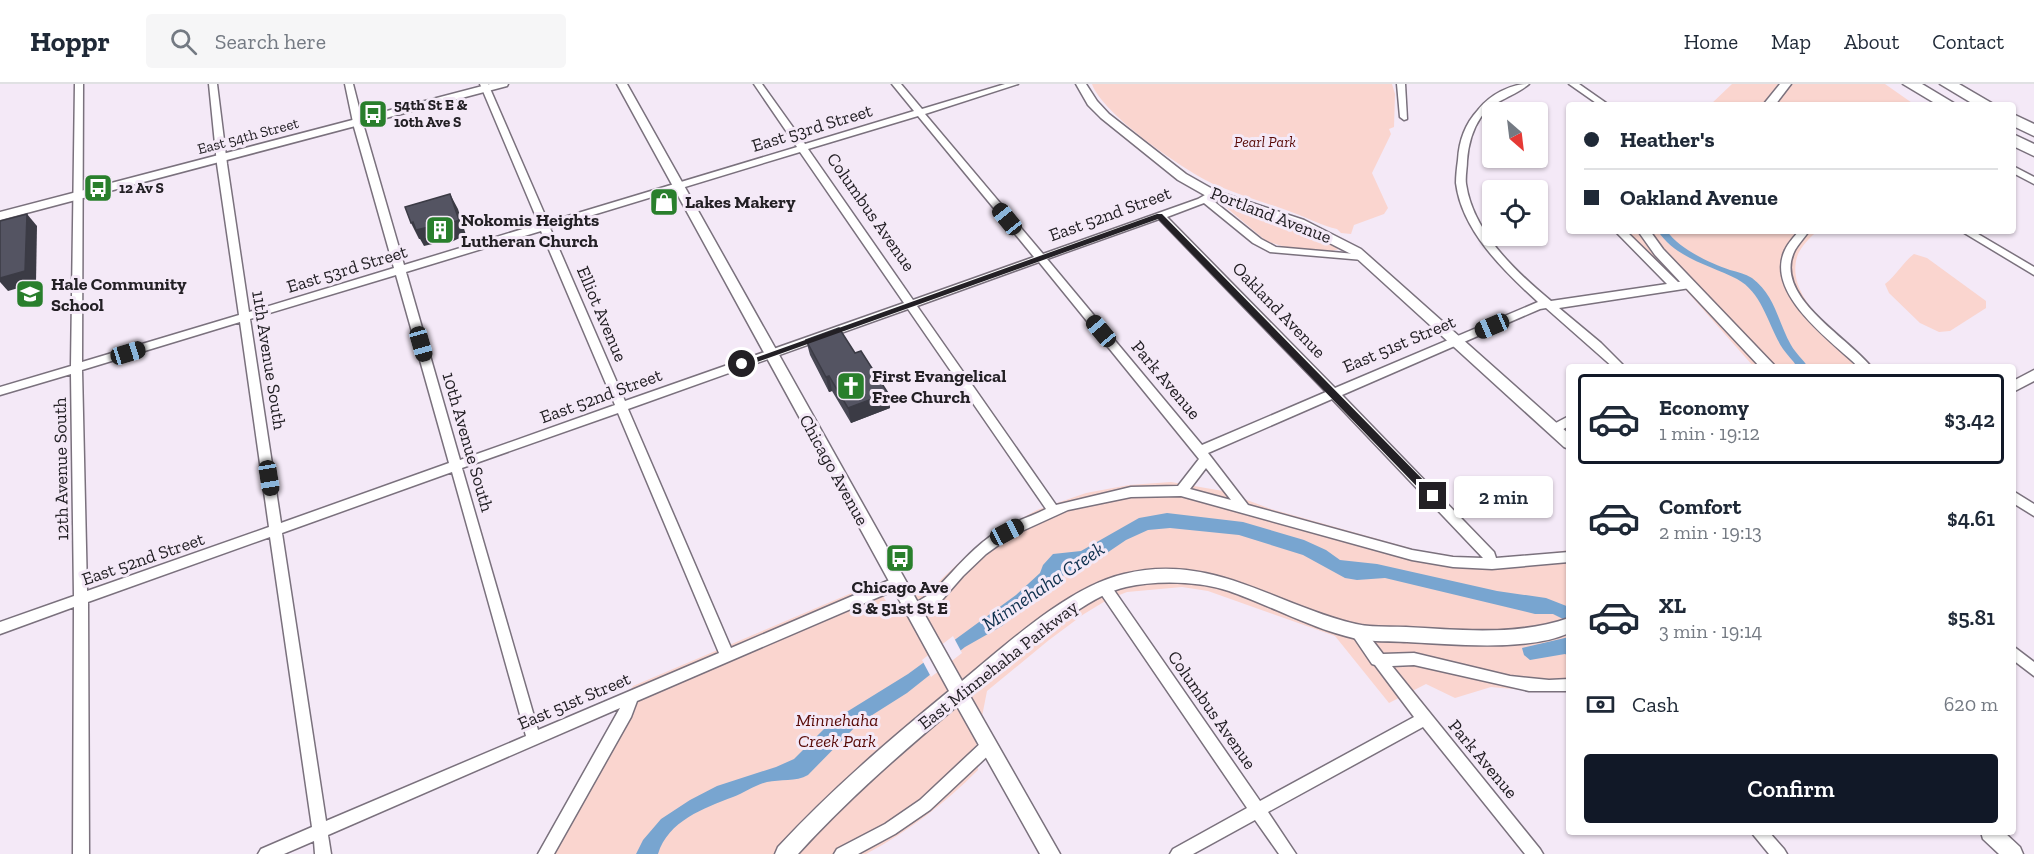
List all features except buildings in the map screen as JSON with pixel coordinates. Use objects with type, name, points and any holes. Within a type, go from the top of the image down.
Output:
[{"type":"highway","points":[[1911,84],[1944,102]]},
{"type":"highway","points":[[1948,84],[1981,102]]},
{"type":"highway","points":[[2016,121],[2034,130]]},
{"type":"highway","points":[[2016,142],[2034,151]]},
{"type":"street","name":"12th Avenue South","points":[[79,84],[76,197],[81,599],[81,854]]},
{"type":"street","name":"11th Avenue South","points":[[213,84],[221,158],[323,854]]},
{"type":"street","name":"10th Avenue South","points":[[349,84],[534,740]]},
{"type":"street","name":"East 54th Street","points":[[0,216],[358,122],[485,86],[503,84]]},
{"type":"street","name":"Chicago Avenue","points":[[622,84],[897,583],[915,611],[1050,854]]},
{"type":"street","name":"Columbus Avenue","points":[[758,84],[1053,510]]},
{"type":"street","name":"Park Avenue","points":[[896,84],[1203,455],[1244,508]]},
{"type":"street","name":"East 53rd Street","points":[[0,391],[1014,84]]},
{"type":"street","name":"Portland Avenue","points":[[1081,84],[1092,103],[1105,117],[1208,196],[1299,223],[1335,239],[1363,257],[1566,440]]},
{"type":"street","points":[[1401,84],[1404,117]]},
{"type":"street","points":[[1525,84],[1491,101],[1473,119],[1467,130],[1462,154],[1461,188],[1471,216],[1489,244],[1547,304],[1616,364]]},
{"type":"street","points":[[1573,84],[1600,102]]},
{"type":"street","points":[[1771,102],[1786,84]]},
{"type":"street","name":"Elliot Avenue","points":[[485,86],[620,408],[728,657]]},
{"type":"street","points":[[2016,171],[2034,181]]},
{"type":"street","name":"East 52nd Street","points":[[0,628],[1040,258],[1208,196]]},
{"type":"street","points":[[1208,196],[1257,241],[1274,250],[1363,257]]},
{"type":"street","name":"Oakland Avenue","points":[[1160,215],[1446,510],[1489,556],[1492,564]]},
{"type":"street","points":[[1623,234],[1675,286]]},
{"type":"street","points":[[1646,234],[1654,247],[1766,364]]},
{"type":"street","points":[[1802,234],[1789,250],[1786,264],[1788,279],[1794,294],[1811,319],[1862,364]]},
{"type":"street","points":[[1971,234],[2034,272]]},
{"type":"street","name":"East 51st Street","points":[[1181,491],[1203,455],[1334,393],[1539,305],[1563,304],[1690,284]]},
{"type":"street","points":[[2016,386],[2033,378]]},
{"type":"street","points":[[1554,429],[1566,422]]},
{"type":"street","points":[[915,611],[936,596],[982,550],[1007,532],[1053,510],[1098,497],[1131,492],[1181,491],[1412,555],[1453,562],[1492,564],[1566,557]]},
{"type":"street","points":[[2016,498],[2034,511]]},
{"type":"street","name":"East Minnehaha Parkway","points":[[785,854],[800,847],[829,806],[893,748],[960,693],[1044,626],[1104,587],[1125,580],[1159,576],[1210,580],[1231,585],[1307,616],[1358,632],[1456,637],[1524,636],[1556,631],[1566,626]]},
{"type":"street","name":"East 51st Street","points":[[266,854],[897,583]]},
{"type":"street","name":"Columbus Avenue","points":[[1104,587],[1288,854]]},
{"type":"street","name":"Park Avenue","points":[[1358,632],[1424,719],[1535,854]]},
{"type":"street","points":[[2016,655],[2034,670]]},
{"type":"street","points":[[1377,660],[1412,658],[1515,683],[1549,687],[1566,685]]},
{"type":"street","points":[[546,854],[632,697]]},
{"type":"street","points":[[1178,854],[1424,719]]},
{"type":"street","points":[[842,854],[890,829],[925,805],[989,745]]},
{"type":"street","points":[[1761,835],[1779,854]]},
{"type":"street","points":[[1993,835],[2013,854]]},
{"type":"green space","name":"Pearl Park","points":[[1092,84],[1392,84],[1395,94],[1394,127],[1389,129],[1391,134],[1372,173],[1388,208],[1384,214],[1354,225],[1351,234],[1341,233],[1337,229],[1235,193],[1202,178],[1146,141],[1111,111]]},
{"type":"green space","points":[[1732,84],[1885,84],[1911,102],[1713,102]]},
{"type":"green space","name":"Pearl Park","points":[[1221,203],[1295,227],[1339,249],[1332,251],[1288,248],[1266,241]]},
{"type":"green space","points":[[1629,234],[1814,234],[1798,253],[1795,273],[1800,289],[1820,319],[1871,364],[1751,364],[1675,278]]},
{"type":"green space","points":[[1914,254],[1927,258],[1986,301],[1986,308],[1950,331],[1939,332],[1920,323],[1889,293],[1885,284]]},
{"type":"green space","name":"Minnehaha Creek Park","points":[[1171,482],[1223,491],[1271,509],[1417,550],[1461,557],[1508,558],[1566,550],[1566,691],[1545,692],[1491,687],[1455,698],[1426,684],[1389,703],[1335,636],[1208,591],[1182,587],[1127,592],[1107,600],[1084,614],[987,691],[976,747],[978,770],[925,816],[866,854],[537,854],[633,686],[875,583],[889,606],[931,589],[967,555],[1002,529],[1037,510],[1086,493],[1129,485]]},
{"type":"water","points":[[1660,234],[1669,234],[1679,244],[1696,255],[1747,275],[1760,285],[1771,301],[1791,345],[1806,364],[1795,364],[1778,340],[1759,301],[1746,285],[1684,255]]},
{"type":"water","name":"Minnehaha Creek","points":[[1167,513],[1243,522],[1304,540],[1326,550],[1340,560],[1377,564],[1497,591],[1546,598],[1566,606],[1566,620],[1553,614],[1535,614],[1385,578],[1357,580],[1345,578],[1303,555],[1239,535],[1170,528],[1148,530],[1126,540],[1098,559],[1067,573],[1028,600],[1019,612],[1002,626],[965,647],[907,693],[858,724],[808,775],[798,779],[763,783],[699,811],[678,824],[663,843],[658,854],[636,854],[643,840],[661,819],[690,800],[717,786],[794,759],[832,721],[908,674],[1016,595],[1040,573],[1043,565],[1053,554],[1081,551],[1139,518]]},
{"type":"water","points":[[1566,638],[1566,654],[1530,660],[1524,655],[1522,648]]},
{"type":"pier","points":[[953,636],[962,653],[931,677],[922,660]]},
{"type":"place","name":"54th St E & 10th Ave S","points":[[373,114]]},
{"type":"place","name":"12 Av S","points":[[98,188]]},
{"type":"place","name":"Lakes Makery","points":[[664,202]]},
{"type":"place","name":"Nokomis Heights Lutheran Church","points":[[440,230]]},
{"type":"place","name":"Hale Community School","points":[[30,294]]},
{"type":"place","name":"First Evangelical Free Church","points":[[851,386]]},
{"type":"place","name":"Chicago Ave S & 51st St E","points":[[900,558]]},
{"type":"route","points":[[742,364],[1160,215],[1433,496]]}]
